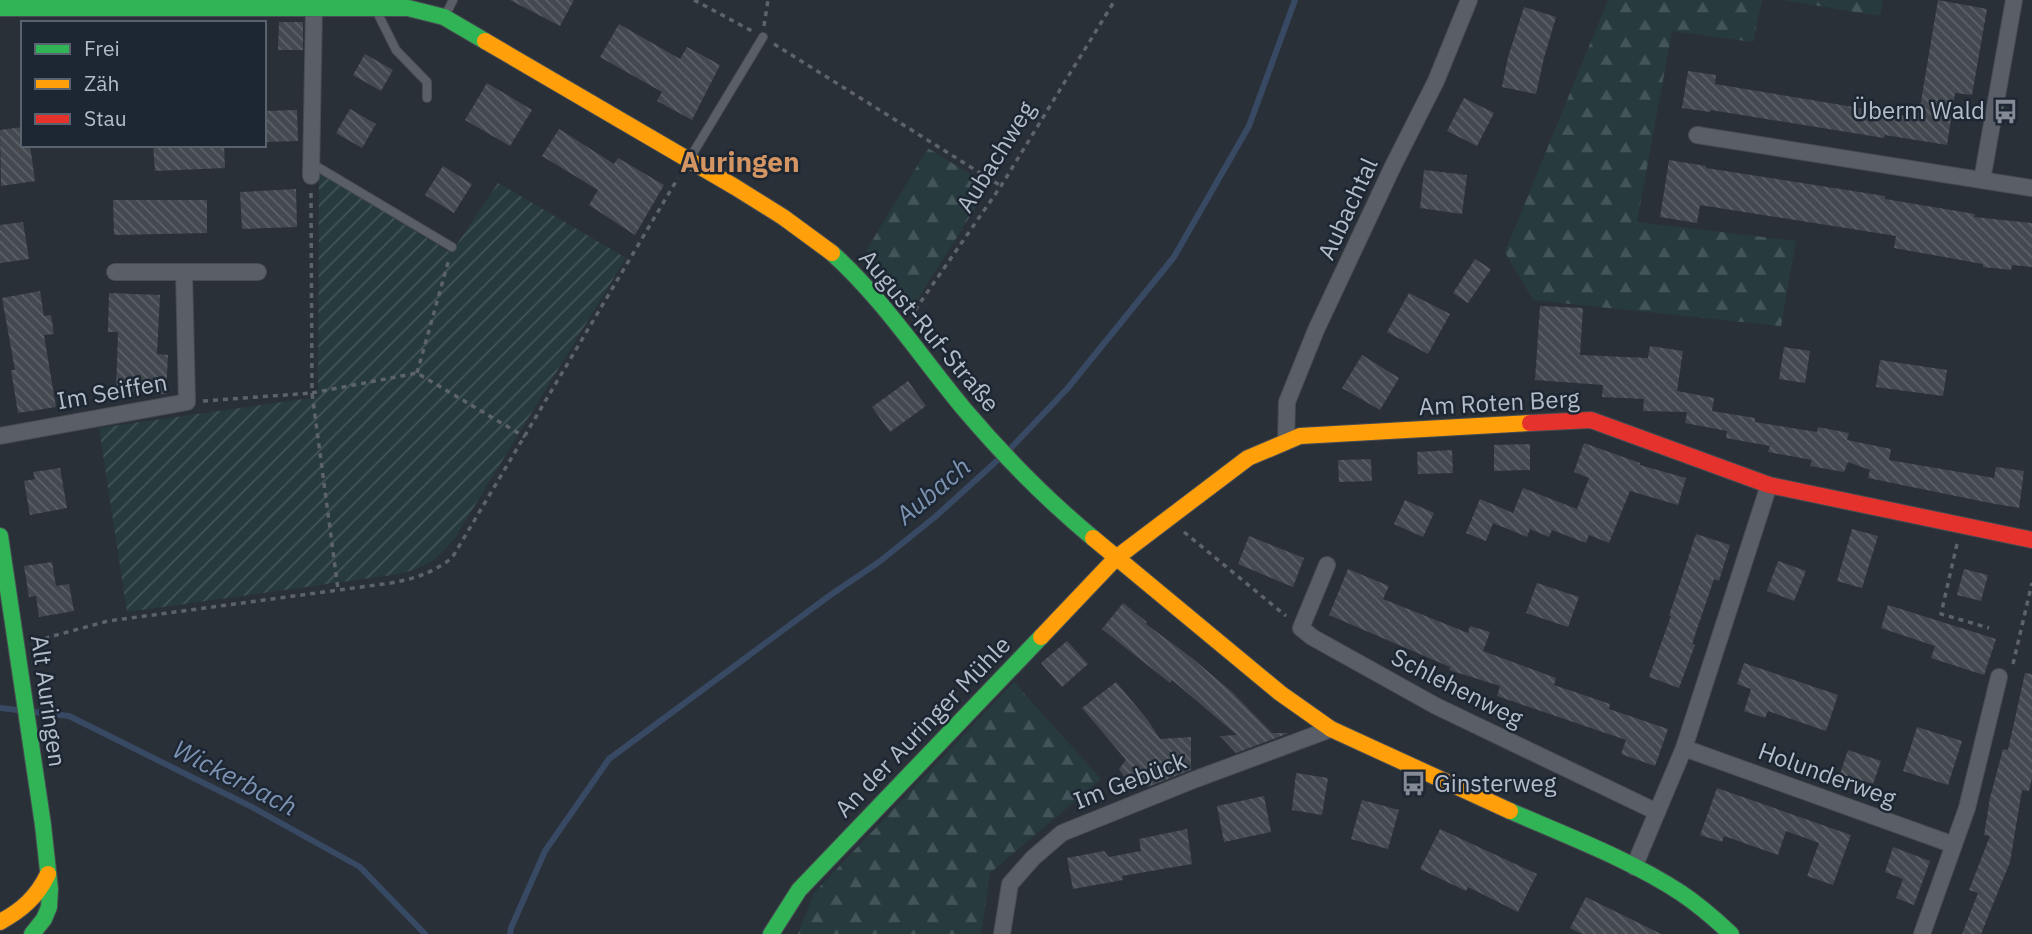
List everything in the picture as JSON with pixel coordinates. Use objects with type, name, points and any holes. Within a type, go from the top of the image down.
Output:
[{"type":"street","name":"Aubachtal","points":[[1286,441],[1287,402],[1316,330],[1436,81],[1469,0]]},
{"type":"street","points":[[1982,180],[2014,0]]},
{"type":"street","name":"August-Ruf-Straße","points":[[0,8],[375,8],[405,4],[444,17],[689,160],[783,217],[825,247],[858,277],[963,408],[1010,461],[1065,515],[1280,693],[1331,729],[1634,867],[1681,892],[1731,934]]},
{"type":"street","points":[[311,170],[314,7]]},
{"type":"street","points":[[1697,135],[2032,188]]},
{"type":"street","points":[[115,271],[258,272]]},
{"type":"street","name":"Im Seiffen","points":[[0,436],[187,402],[184,271]]},
{"type":"street","name":"Am Roten Berg","points":[[1116,558],[1248,458],[1300,436],[1591,420],[1769,485],[2032,540]]},
{"type":"street","points":[[1634,867],[1684,748],[1769,485]]},
{"type":"street","name":"Alt Auringen","points":[[0,536],[50,889],[49,908],[32,934]]},
{"type":"street","name":"An der Auringer Mühle","points":[[771,934],[799,890],[1116,558]]},
{"type":"street","points":[[1301,628],[1327,565]]},
{"type":"street","name":"Schlehenweg","points":[[1301,628],[1312,637],[1436,706],[1657,812]]},
{"type":"street","points":[[1922,934],[1967,808],[1999,677]]},
{"type":"street","name":"Im Gebück","points":[[1002,934],[1010,884],[1033,858],[1062,833],[1331,729]]},
{"type":"street","name":"Holunderweg","points":[[1684,748],[1954,845]]},
{"type":"street","points":[[0,922],[37,897],[48,874]]},
{"type":"lane","points":[[444,17],[453,0]]},
{"type":"lane","points":[[375,8],[396,50],[427,82],[426,97]]},
{"type":"lane","points":[[689,160],[762,37]]},
{"type":"lane","points":[[311,170],[452,247]]},
{"type":"path","points":[[694,0],[762,37],[1001,186]]},
{"type":"path","points":[[762,37],[768,0]]},
{"type":"path","name":"Aubachweg","points":[[902,329],[1001,186],[1115,0]]},
{"type":"path","points":[[17,649],[108,621],[391,583],[433,572],[452,558],[689,160]]},
{"type":"path","points":[[311,170],[312,393],[338,589]]},
{"type":"path","points":[[416,373],[452,247]]},
{"type":"path","points":[[187,402],[312,393],[416,373],[525,437]]},
{"type":"path","points":[[1168,519],[1301,628]]},
{"type":"path","points":[[1962,525],[1941,614],[1989,628]]},
{"type":"path","points":[[2013,664],[2032,583]]},
{"type":"green space","points":[[1608,0],[1762,0],[1753,42],[1672,31],[1637,222],[1796,241],[1781,326],[1533,300],[1505,252]]},
{"type":"green space","points":[[1783,0],[1883,0],[1880,16]]},
{"type":"green space","points":[[928,148],[989,186],[913,307],[866,251]]},
{"type":"green space","points":[[319,173],[451,253],[498,183],[626,258],[455,538],[430,562],[399,574],[127,612],[99,428],[318,397]]},
{"type":"green space","points":[[1014,682],[1101,779],[990,873],[981,934],[798,934],[814,893]]},
{"type":"building","points":[[510,0],[574,0],[560,26]]},
{"type":"building","points":[[1938,0],[1987,9],[1972,95],[1955,93],[1947,145],[1682,108],[1688,71],[1716,75],[1715,84],[1914,117],[1915,112],[1919,113]]},
{"type":"building","points":[[1524,7],[1556,17],[1536,94],[1502,87],[1508,57]]},
{"type":"building","points":[[279,22],[303,22],[303,50],[278,50]]},
{"type":"building","points":[[619,24],[680,59],[687,47],[720,65],[692,120],[657,101],[662,92],[600,57]]},
{"type":"building","points":[[365,54],[393,70],[381,91],[353,75]]},
{"type":"building","points":[[487,83],[532,110],[510,146],[465,120]]},
{"type":"building","points":[[1464,98],[1494,113],[1477,146],[1447,131]]},
{"type":"building","points":[[350,109],[376,124],[362,148],[336,133]]},
{"type":"building","points":[[297,110],[298,141],[266,142],[266,111]]},
{"type":"building","points":[[21,127],[21,147],[30,147],[35,181],[1,186],[0,130]]},
{"type":"building","points":[[559,129],[614,164],[618,158],[664,185],[635,235],[589,205],[598,190],[542,156]]},
{"type":"building","points":[[153,147],[224,147],[225,168],[155,171]]},
{"type":"building","points":[[1669,160],[1885,196],[1885,199],[1975,214],[1974,217],[2032,223],[2032,267],[2012,265],[2011,270],[1983,267],[1983,264],[1894,248],[1896,236],[1700,205],[1697,223],[1660,217]]},
{"type":"building","points":[[443,166],[472,184],[454,213],[425,195]]},
{"type":"building","points":[[1424,170],[1467,175],[1462,214],[1420,208]]},
{"type":"building","points":[[296,189],[297,227],[242,229],[240,192]]},
{"type":"building","points":[[113,200],[207,200],[207,233],[114,235]]},
{"type":"building","points":[[23,222],[29,259],[0,263],[0,225]]},
{"type":"building","points":[[1475,259],[1491,269],[1468,303],[1453,293]]},
{"type":"building","points":[[40,291],[44,316],[51,315],[54,334],[44,335],[56,407],[18,413],[11,370],[15,370],[2,298]]},
{"type":"building","points":[[109,293],[160,295],[157,354],[168,355],[166,394],[116,391],[118,332],[108,332]]},
{"type":"building","points":[[1409,293],[1450,314],[1428,354],[1387,332]]},
{"type":"building","points":[[1540,306],[1583,308],[1580,355],[1648,358],[1650,346],[1683,351],[1677,391],[1714,398],[1712,411],[1755,418],[1755,422],[1817,432],[1818,427],[1849,433],[1847,440],[1891,449],[1889,460],[1994,478],[1996,467],[2024,471],[2019,508],[1868,478],[1870,470],[1848,462],[1844,472],[1810,466],[1812,460],[1768,452],[1770,446],[1726,438],[1727,431],[1685,423],[1687,412],[1643,411],[1644,399],[1602,397],[1603,385],[1535,380]]},
{"type":"building","points":[[1784,347],[1810,351],[1805,383],[1779,379]]},
{"type":"building","points":[[1362,355],[1399,378],[1380,410],[1342,388]]},
{"type":"building","points":[[1880,360],[1947,370],[1943,396],[1876,387]]},
{"type":"building","points":[[908,381],[926,406],[890,432],[872,407]]},
{"type":"building","points":[[1584,443],[1640,465],[1686,478],[1678,505],[1630,491],[1609,543],[1589,535],[1586,543],[1552,530],[1549,537],[1530,529],[1527,537],[1493,523],[1486,541],[1466,533],[1480,499],[1513,513],[1523,488],[1577,509],[1589,478],[1574,472]]},
{"type":"building","points":[[1530,444],[1530,470],[1494,471],[1494,445]]},
{"type":"building","points":[[1452,450],[1453,473],[1418,474],[1417,452]]},
{"type":"building","points":[[1371,459],[1372,481],[1339,482],[1338,460]]},
{"type":"building","points":[[60,468],[67,508],[30,515],[24,481],[35,479],[33,472]]},
{"type":"building","points":[[1405,500],[1434,513],[1423,537],[1394,524]]},
{"type":"building","points":[[1852,529],[1878,536],[1862,588],[1837,581]]},
{"type":"building","points":[[1696,534],[1730,545],[1719,581],[1714,579],[1679,688],[1649,677]]},
{"type":"building","points":[[1249,536],[1304,558],[1293,587],[1238,564]]},
{"type":"building","points":[[1778,561],[1806,571],[1794,601],[1767,591]]},
{"type":"building","points":[[52,562],[56,586],[69,584],[74,611],[39,617],[36,596],[29,597],[24,566]]},
{"type":"building","points":[[1348,569],[1389,586],[1383,599],[1468,633],[1470,626],[1490,632],[1483,651],[1556,678],[1554,685],[1610,704],[1609,709],[1668,729],[1655,766],[1621,754],[1626,740],[1497,696],[1500,686],[1449,670],[1450,667],[1329,615]]},
{"type":"building","points":[[1964,569],[1988,575],[1981,601],[1957,595]]},
{"type":"building","points":[[1537,583],[1579,597],[1568,627],[1526,613]]},
{"type":"building","points":[[1123,603],[1232,692],[1272,733],[1289,733],[1236,753],[1220,736],[1237,735],[1172,680],[1170,683],[1102,629]]},
{"type":"building","points":[[1888,605],[1996,639],[1984,675],[1931,658],[1935,646],[1881,628]]},
{"type":"building","points":[[1067,641],[1088,664],[1062,687],[1041,663]]},
{"type":"building","points":[[1744,663],[1838,695],[1826,731],[1768,711],[1765,718],[1744,711],[1751,689],[1737,684]]},
{"type":"building","points":[[2025,673],[2032,674],[2032,778],[2029,791],[2022,790],[2010,862],[1981,934],[1962,934],[1978,893],[1969,890],[1990,836],[1984,835],[1990,798],[2003,749],[2008,750]]},
{"type":"building","points":[[1116,682],[1160,739],[1191,737],[1191,770],[1148,787],[1143,780],[1132,788],[1119,769],[1126,760],[1082,708]]},
{"type":"building","points":[[1917,727],[1962,741],[1948,785],[1903,771]]},
{"type":"building","points":[[1848,750],[1881,761],[1873,784],[1840,774]]},
{"type":"building","points":[[1296,773],[1328,778],[1322,815],[1292,810]]},
{"type":"building","points":[[1717,788],[1851,835],[1833,885],[1807,876],[1819,843],[1786,831],[1778,855],[1724,836],[1722,842],[1700,835]]},
{"type":"building","points":[[1264,796],[1271,832],[1224,842],[1217,806]]},
{"type":"building","points":[[1362,800],[1399,810],[1388,849],[1351,839]]},
{"type":"building","points":[[1187,829],[1192,864],[1122,876],[1123,880],[1073,889],[1067,858],[1104,851],[1109,857],[1141,851],[1139,839]]},
{"type":"building","points":[[1440,829],[1537,874],[1518,912],[1468,887],[1466,891],[1420,869]]},
{"type":"building","points":[[1893,847],[1930,861],[1914,905],[1896,898],[1903,879],[1885,872]]},
{"type":"building","points":[[1586,897],[1661,934],[1582,934],[1570,928]]},
{"type":"waterway","name":"Aubach","points":[[1008,451],[1067,389],[1174,257],[1249,126],[1295,0]]},
{"type":"waterway","name":"Aubach","points":[[510,934],[545,851],[609,759],[879,562],[935,517],[1000,458]]},
{"type":"waterway","name":"Wickerbach","points":[[0,708],[69,716],[252,807],[360,867],[425,934]]},
{"type":"traffic: fast","points":[[0,8],[408,8],[444,17],[485,41]]},
{"type":"traffic: fast","points":[[832,253],[868,289],[994,443],[1042,492],[1093,538]]},
{"type":"traffic: fast","points":[[0,536],[50,889],[49,907],[44,919],[32,934]]},
{"type":"traffic: fast","points":[[771,934],[799,890],[1041,637]]},
{"type":"traffic: fast","points":[[1510,811],[1662,881],[1694,902],[1731,934]]},
{"type":"traffic: slow","points":[[485,41],[735,187],[783,217],[832,253]]},
{"type":"traffic: slow","points":[[1041,637],[1116,558],[1248,458],[1300,436],[1530,423]]},
{"type":"traffic: slow","points":[[1093,538],[1280,693],[1331,729],[1510,811]]},
{"type":"traffic: slow","points":[[0,922],[28,902],[48,874]]},
{"type":"traffic: jam","points":[[1530,423],[1591,420],[1769,485],[2032,540]]},
{"type":"place","name":"Überm Wald","points":[[2005,111]]},
{"type":"place","name":"Ginsterweg","points":[[1414,784]]},
{"type":"district","name":"Auringen","points":[[740,162]]}]
